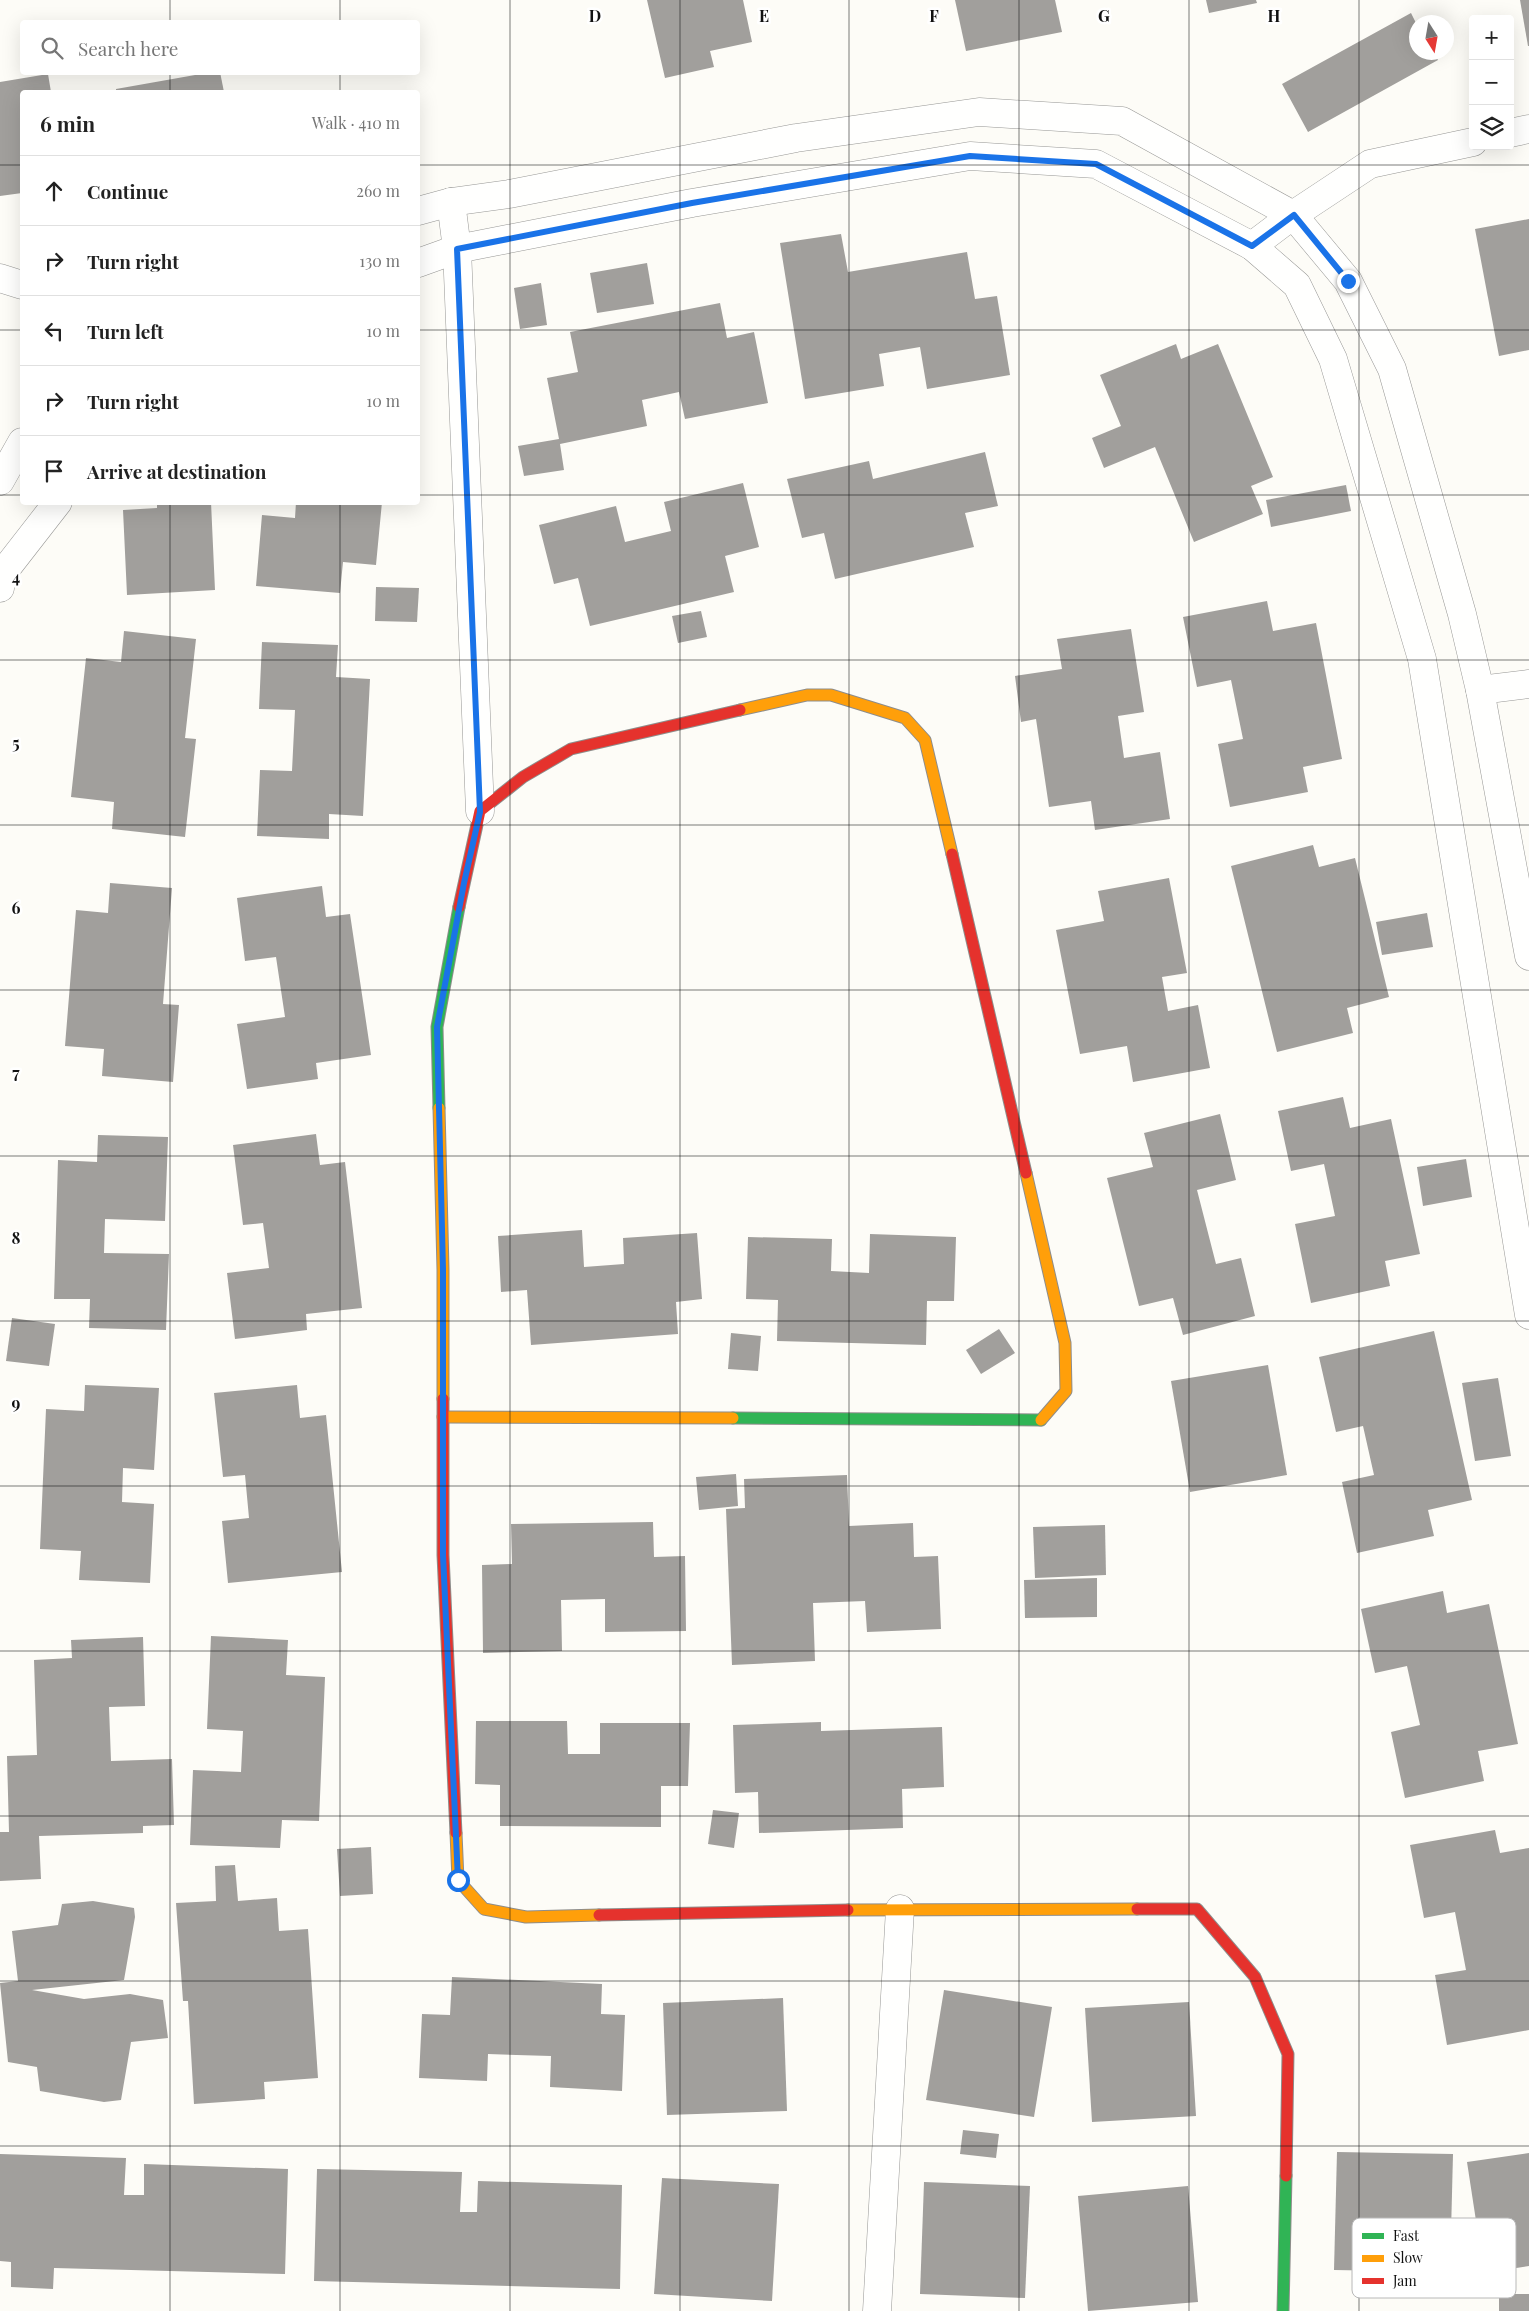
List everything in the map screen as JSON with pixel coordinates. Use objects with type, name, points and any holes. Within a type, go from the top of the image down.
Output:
[{"type":"street","points":[[420,210],[451,202],[509,194],[796,138],[979,112],[1122,121],[1294,215],[1348,281],[1392,369],[1462,614],[1480,690],[1529,956]]},
{"type":"street","points":[[1514,132],[1529,129]]},
{"type":"street","points":[[1252,246],[1370,164],[1469,143]]},
{"type":"street","points":[[420,262],[457,249],[692,203],[970,156],[1096,164],[1252,246],[1296,285],[1333,359],[1422,659],[1528,1299]]},
{"type":"street","points":[[451,202],[457,249],[480,812],[464,883],[437,1027],[443,1417],[443,1555],[454,1832],[458,1880],[484,1909],[526,1917],[900,1909],[1197,1909],[1255,1977],[1288,2054],[1283,2311]]},
{"type":"street","points":[[0,278],[20,284]]},
{"type":"street","points":[[0,481],[20,446]]},
{"type":"street","points":[[0,588],[2,574],[56,505]]},
{"type":"street","points":[[1480,690],[1529,684]]},
{"type":"street","points":[[443,1417],[1041,1420],[1066,1391],[1064,1343],[925,740],[905,718],[831,695],[807,695],[571,749],[523,777],[480,812]]},
{"type":"street","points":[[877,2311],[900,1909]]},
{"type":"building","points":[[647,0],[743,0],[752,42],[710,51],[714,67],[665,78]]},
{"type":"building","points":[[955,0],[1055,0],[1062,32],[966,51]]},
{"type":"building","points":[[1206,0],[1256,0],[1257,3],[1209,13]]},
{"type":"building","points":[[1520,0],[1529,0],[1529,46],[1528,46]]},
{"type":"building","points":[[1411,13],[1412,15],[1409,15],[1409,60],[1438,60],[1308,132],[1282,84]]},
{"type":"building","points":[[48,75],[51,90],[20,90],[20,193],[0,196],[0,82]]},
{"type":"building","points":[[195,75],[221,75],[224,90],[116,90]]},
{"type":"building","points":[[1529,219],[1529,350],[1499,356],[1475,229]]},
{"type":"building","points":[[841,234],[848,272],[967,252],[975,299],[997,296],[1010,375],[927,389],[920,347],[879,354],[884,386],[805,399],[780,243]]},
{"type":"building","points":[[647,263],[654,304],[597,313],[590,273]]},
{"type":"building","points":[[541,283],[547,325],[520,329],[514,288]]},
{"type":"building","points":[[720,303],[727,338],[754,332],[768,403],[685,419],[679,392],[642,400],[647,426],[560,444],[564,470],[524,476],[518,446],[559,439],[547,378],[578,372],[570,332]]},
{"type":"building","points":[[1176,344],[1181,359],[1218,344],[1273,477],[1251,486],[1263,514],[1194,542],[1155,447],[1104,468],[1092,438],[1121,426],[1100,375]]},
{"type":"building","points":[[985,452],[998,506],[965,513],[974,547],[835,579],[824,533],[802,538],[787,479],[869,461],[873,479]]},
{"type":"building","points":[[743,483],[759,547],[725,556],[734,592],[590,626],[578,578],[554,584],[539,525],[616,506],[625,542],[671,531],[664,502]]},
{"type":"building","points":[[1346,485],[1351,511],[1271,527],[1266,500]]},
{"type":"building","points":[[157,505],[211,505],[215,590],[127,595],[123,510],[157,508]]},
{"type":"building","points":[[296,505],[382,505],[376,565],[343,562],[340,593],[256,586],[262,515],[295,518]]},
{"type":"building","points":[[376,587],[419,588],[417,622],[375,621]]},
{"type":"building","points":[[1267,601],[1273,631],[1316,623],[1342,759],[1303,767],[1308,792],[1230,807],[1218,744],[1243,739],[1231,680],[1197,687],[1183,617]]},
{"type":"building","points":[[701,611],[707,637],[678,643],[672,616]]},
{"type":"building","points":[[1131,629],[1144,712],[1118,716],[1124,758],[1160,752],[1170,819],[1095,830],[1091,801],[1049,807],[1036,719],[1021,722],[1015,676],[1062,669],[1057,639]]},
{"type":"building","points":[[124,631],[196,639],[185,738],[196,739],[185,837],[112,829],[114,802],[71,797],[86,658],[121,662]]},
{"type":"building","points":[[262,642],[338,645],[336,677],[370,679],[363,816],[329,814],[329,839],[257,836],[260,770],[292,771],[295,710],[259,709]]},
{"type":"building","points":[[1313,845],[1319,867],[1355,858],[1389,997],[1347,1008],[1353,1033],[1277,1052],[1231,866]]},
{"type":"building","points":[[1169,878],[1187,973],[1162,977],[1168,1011],[1198,1005],[1210,1068],[1133,1082],[1127,1046],[1080,1054],[1056,930],[1104,921],[1098,891]]},
{"type":"building","points":[[110,883],[172,888],[163,1004],[179,1005],[173,1082],[102,1076],[104,1049],[65,1046],[76,910],[108,913]]},
{"type":"building","points":[[322,886],[326,917],[350,914],[371,1055],[316,1063],[318,1079],[247,1089],[237,1024],[285,1017],[276,957],[245,961],[237,898]]},
{"type":"building","points":[[1427,913],[1433,947],[1382,955],[1376,922]]},
{"type":"building","points":[[1343,1097],[1350,1128],[1391,1119],[1420,1254],[1385,1261],[1390,1286],[1311,1303],[1295,1224],[1335,1216],[1324,1164],[1291,1171],[1278,1111]]},
{"type":"building","points":[[1220,1114],[1236,1180],[1197,1190],[1216,1264],[1241,1258],[1255,1316],[1183,1335],[1173,1298],[1139,1306],[1107,1178],[1153,1167],[1144,1133]]},
{"type":"building","points":[[316,1134],[320,1165],[345,1162],[362,1308],[306,1314],[307,1330],[235,1339],[227,1273],[269,1268],[263,1223],[243,1225],[233,1145]]},
{"type":"building","points":[[98,1135],[168,1137],[165,1221],[105,1219],[104,1253],[169,1254],[166,1330],[89,1328],[90,1299],[54,1299],[58,1160],[97,1162]]},
{"type":"building","points":[[1466,1159],[1472,1197],[1423,1206],[1417,1167]]},
{"type":"building","points":[[582,1230],[584,1267],[624,1264],[623,1238],[697,1233],[702,1299],[676,1302],[678,1334],[531,1345],[527,1290],[501,1292],[498,1236]]},
{"type":"building","points":[[870,1234],[956,1237],[954,1301],[927,1301],[926,1345],[777,1341],[778,1300],[746,1299],[748,1237],[832,1239],[831,1271],[869,1273]]},
{"type":"building","points":[[12,1318],[55,1324],[49,1366],[6,1361]]},
{"type":"building","points":[[999,1329],[1015,1353],[981,1374],[966,1350]]},
{"type":"building","points":[[1434,1331],[1472,1500],[1428,1510],[1434,1536],[1357,1553],[1342,1482],[1374,1475],[1363,1426],[1336,1432],[1319,1357]]},
{"type":"building","points":[[731,1333],[761,1336],[758,1371],[728,1369]]},
{"type":"building","points":[[1268,1365],[1287,1475],[1190,1492],[1171,1381]]},
{"type":"building","points":[[1498,1378],[1511,1456],[1475,1461],[1462,1383]]},
{"type":"building","points":[[85,1385],[159,1388],[154,1470],[123,1468],[122,1502],[154,1504],[150,1583],[79,1580],[81,1551],[40,1549],[46,1409],[84,1411]]},
{"type":"building","points":[[297,1385],[300,1418],[326,1415],[342,1572],[228,1583],[222,1521],[249,1518],[245,1475],[223,1477],[214,1393]]},
{"type":"building","points":[[736,1474],[738,1506],[699,1510],[696,1477]]},
{"type":"building","points":[[847,1475],[849,1526],[913,1523],[914,1557],[938,1556],[941,1629],[867,1632],[865,1601],[813,1603],[815,1661],[732,1665],[726,1509],[745,1508],[744,1479]]},
{"type":"building","points":[[653,1522],[654,1557],[685,1556],[686,1631],[605,1632],[605,1599],[561,1600],[562,1651],[483,1653],[482,1565],[512,1564],[511,1524]]},
{"type":"building","points":[[1105,1525],[1106,1575],[1035,1578],[1033,1527]]},
{"type":"building","points":[[1097,1578],[1097,1617],[1025,1618],[1024,1580]]},
{"type":"building","points":[[1443,1591],[1447,1613],[1489,1604],[1518,1744],[1478,1751],[1484,1781],[1405,1798],[1391,1732],[1420,1725],[1407,1666],[1375,1673],[1361,1609]]},
{"type":"building","points":[[211,1636],[288,1640],[286,1675],[325,1677],[319,1821],[282,1820],[280,1848],[190,1845],[193,1770],[241,1772],[243,1731],[207,1729]]},
{"type":"building","points":[[143,1637],[145,1706],[109,1707],[111,1761],[172,1759],[174,1825],[143,1826],[143,1833],[39,1836],[41,1879],[0,1881],[0,1832],[9,1832],[7,1756],[37,1755],[34,1660],[72,1658],[71,1640]]},
{"type":"building","points":[[476,1721],[567,1721],[568,1754],[600,1754],[600,1723],[690,1723],[688,1786],[661,1786],[661,1827],[500,1826],[500,1785],[475,1784]]},
{"type":"building","points":[[821,1722],[821,1731],[942,1727],[944,1787],[902,1789],[903,1828],[759,1833],[758,1792],[735,1793],[733,1725]]},
{"type":"building","points":[[713,1810],[739,1813],[734,1848],[708,1844]]},
{"type":"building","points":[[1495,1830],[1500,1853],[1529,1848],[1529,2030],[1447,2045],[1435,1975],[1466,1970],[1455,1912],[1424,1918],[1410,1845]]},
{"type":"building","points":[[371,1847],[373,1894],[340,1896],[337,1849]]},
{"type":"building","points":[[235,1865],[238,1901],[277,1898],[279,1931],[308,1929],[318,2078],[264,2082],[265,2099],[194,2104],[188,2001],[183,2001],[176,1903],[216,1901],[215,1866]]},
{"type":"building","points":[[93,1901],[134,1908],[135,1917],[124,1980],[32,1990],[84,1999],[130,1994],[163,2000],[168,2038],[131,2042],[121,2100],[104,2102],[40,2091],[37,2067],[8,2062],[0,1983],[18,1981],[12,1931],[58,1925],[62,1904]]},
{"type":"building","points":[[452,1977],[602,1984],[601,2014],[625,2015],[622,2091],[550,2087],[551,2056],[488,2054],[487,2081],[419,2078],[422,2014],[450,2015]]},
{"type":"building","points":[[944,1990],[1052,2007],[1034,2117],[926,2100]]},
{"type":"building","points":[[783,1998],[787,2111],[667,2115],[663,2003]]},
{"type":"building","points":[[1189,2002],[1196,2116],[1092,2122],[1085,2008]]},
{"type":"building","points":[[963,2130],[999,2134],[996,2158],[960,2154]]},
{"type":"building","points":[[1337,2152],[1453,2154],[1451,2218],[1352,2218],[1352,2270],[1334,2270]]},
{"type":"building","points":[[1529,2153],[1529,2266],[1516,2268],[1516,2218],[1476,2218],[1467,2162]]},
{"type":"building","points":[[0,2154],[126,2158],[124,2195],[144,2195],[144,2164],[288,2169],[285,2274],[54,2268],[53,2289],[11,2287],[11,2262],[0,2261]]},
{"type":"building","points":[[317,2169],[462,2172],[460,2212],[477,2212],[478,2181],[622,2185],[620,2289],[314,2281]]},
{"type":"building","points":[[662,2178],[779,2184],[772,2301],[654,2294]]},
{"type":"building","points":[[924,2182],[1030,2186],[1025,2298],[920,2294]]},
{"type":"building","points":[[1188,2186],[1198,2302],[1088,2311],[1078,2196]]},
{"type":"building","points":[[1516,2294],[1529,2294],[1529,2311],[1499,2311],[1499,2298],[1516,2298]]},
{"type":"traffic: fast","points":[[439,1108],[437,1027],[459,907]]},
{"type":"traffic: fast","points":[[733,1418],[1041,1420]]},
{"type":"traffic: fast","points":[[1283,2311],[1286,2176]]},
{"type":"traffic: slow","points":[[740,710],[807,695],[831,695],[905,718],[925,740],[952,854]]},
{"type":"traffic: slow","points":[[439,1108],[443,1270],[443,1399]]},
{"type":"traffic: slow","points":[[1026,1173],[1065,1343],[1066,1391],[1041,1420]]},
{"type":"traffic: slow","points":[[443,1417],[733,1418]]},
{"type":"traffic: slow","points":[[456,1833],[458,1880],[484,1909],[526,1917],[599,1915]]},
{"type":"traffic: slow","points":[[848,1910],[1137,1909]]},
{"type":"traffic: jam","points":[[459,907],[480,811],[523,777],[571,749],[740,710]]},
{"type":"traffic: jam","points":[[952,854],[1026,1173]]},
{"type":"traffic: jam","points":[[443,1399],[443,1555],[456,1833]]},
{"type":"traffic: jam","points":[[1137,1909],[1197,1909],[1255,1977],[1288,2054],[1286,2176]]},
{"type":"traffic: jam","points":[[599,1915],[848,1910]]},
{"type":"route","points":[[458,1880],[454,1832],[443,1555],[443,1270],[437,1027],[464,883],[480,812],[457,249],[692,203],[970,156],[1096,164],[1252,246],[1294,215],[1348,281]]}]
